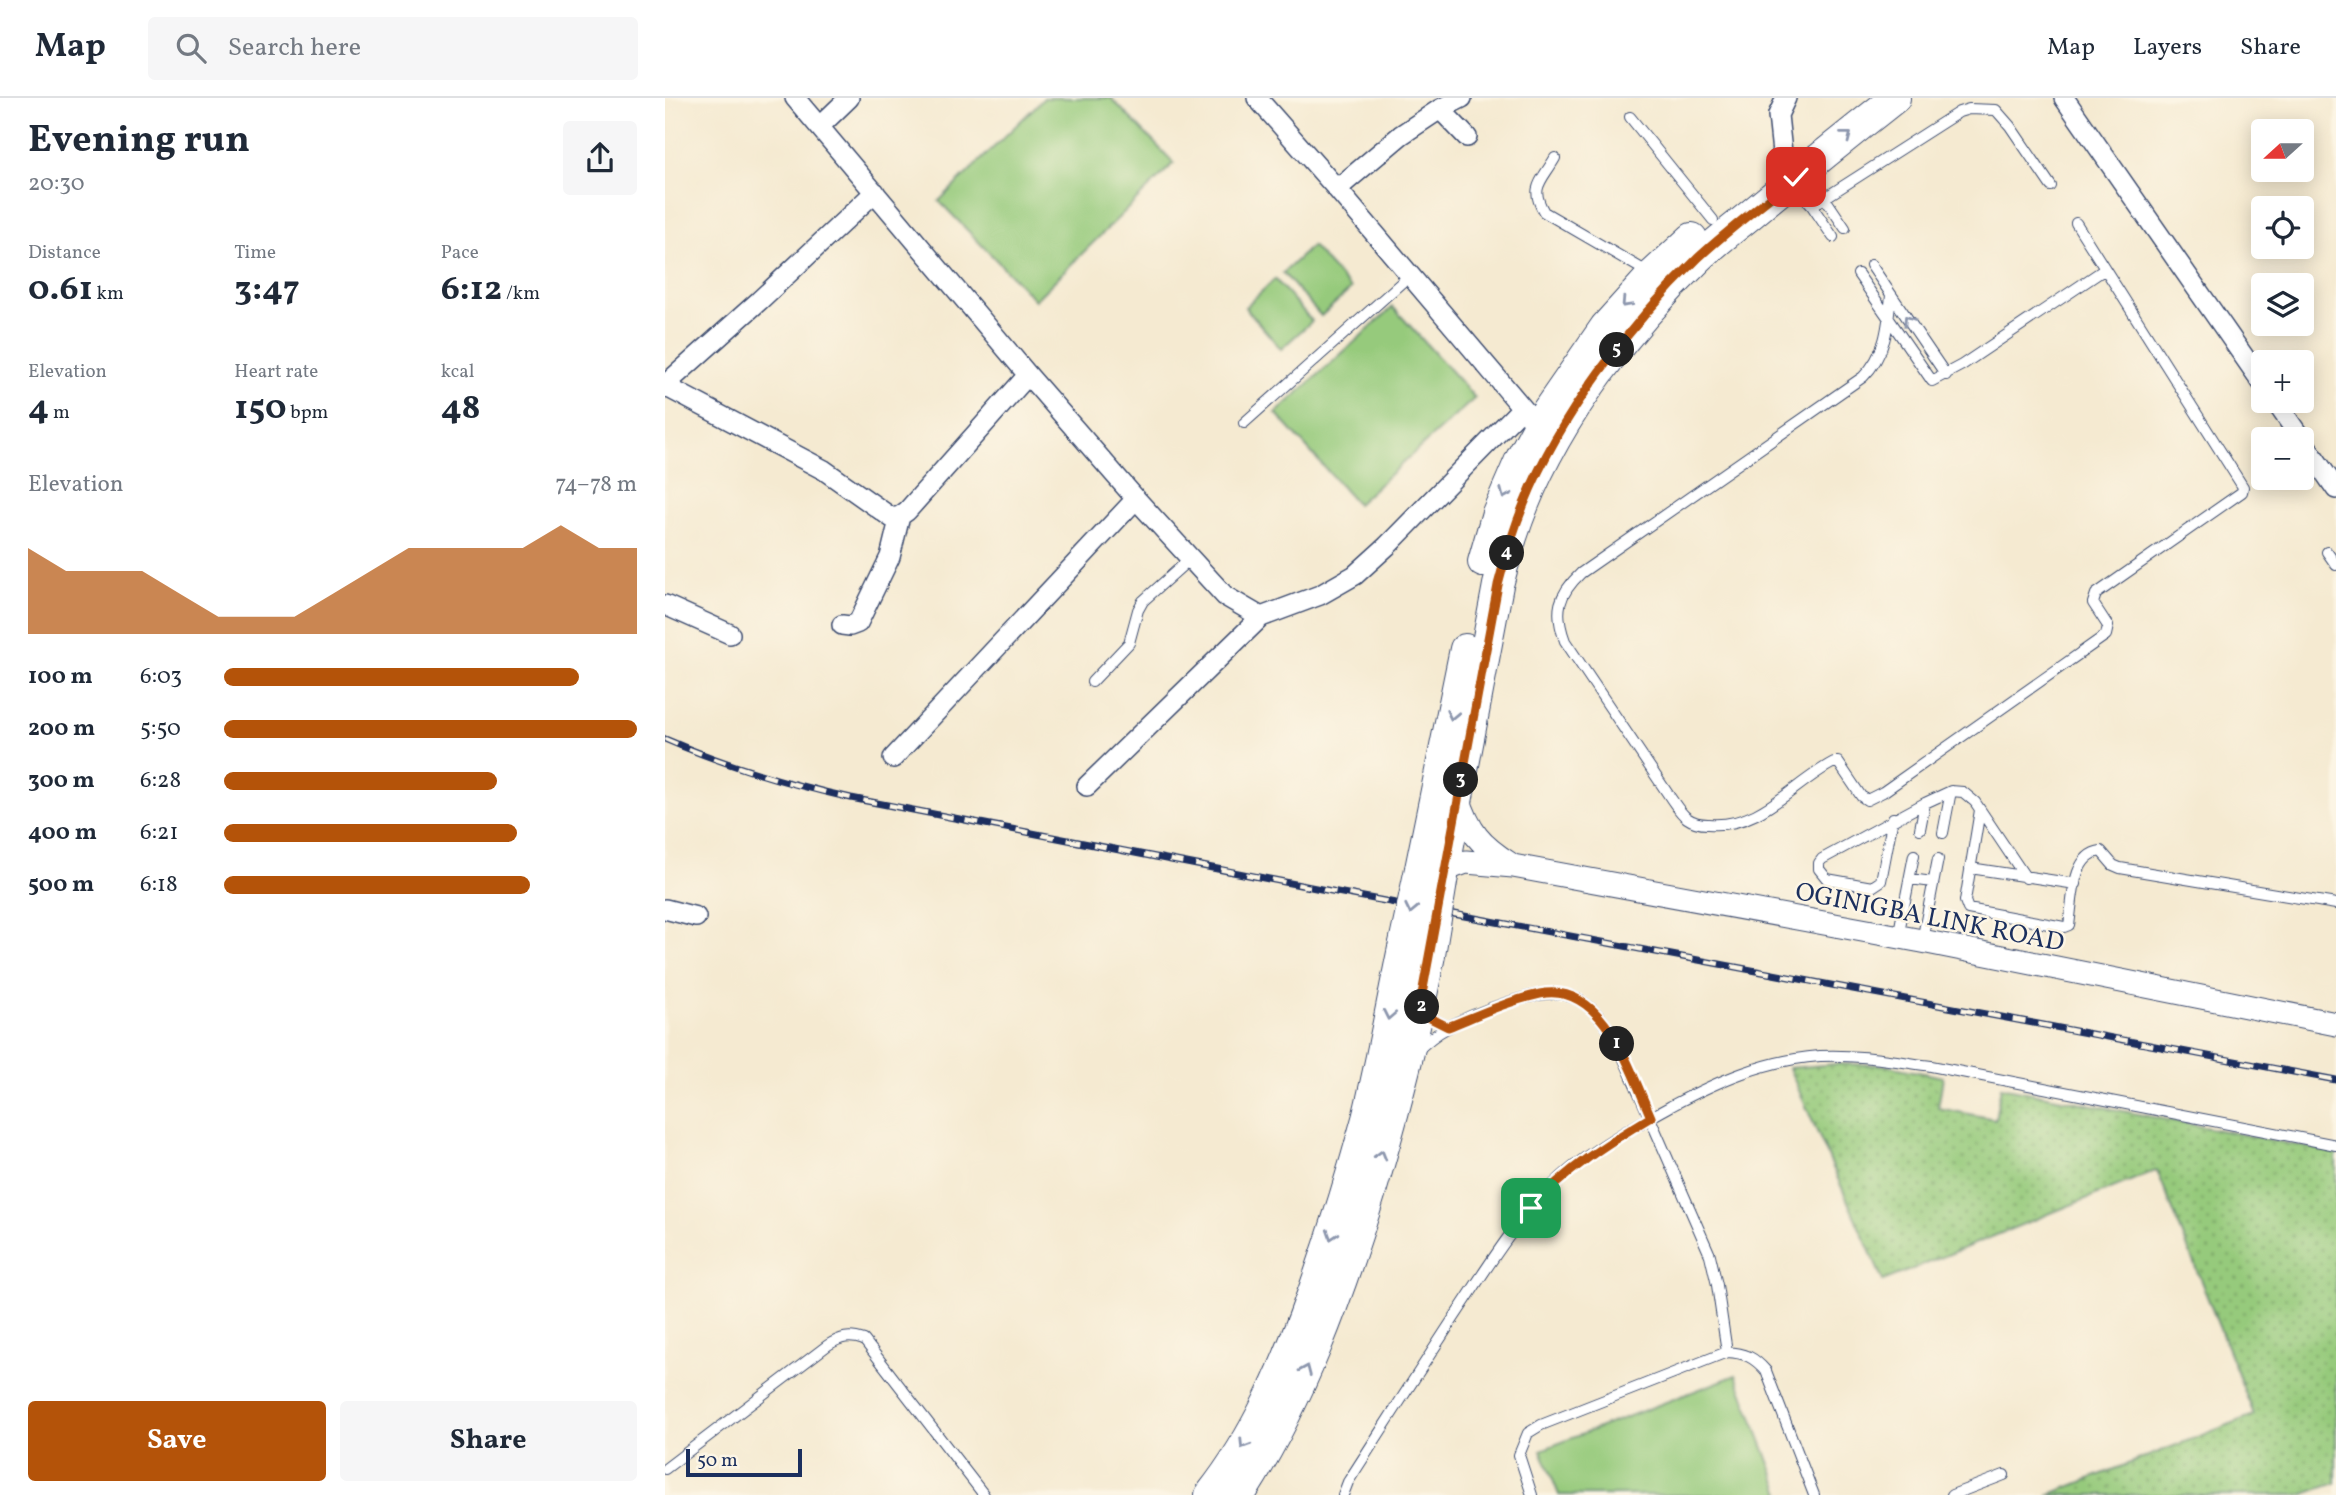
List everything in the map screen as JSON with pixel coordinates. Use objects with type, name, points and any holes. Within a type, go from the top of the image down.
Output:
[{"type":"main road","points":[[1210,1495],[1249,1436],[1277,1381],[1299,1331],[1350,1180],[1458,797],[1498,585],[1513,532],[1543,464],[1602,370],[1661,297],[1699,257],[1793,171],[1862,98]]},
{"type":"main road","points":[[1436,872],[1482,566],[1497,513],[1520,460],[1530,417],[1605,327],[1653,275],[1713,220],[1793,171],[1895,98]]},
{"type":"main road","points":[[1243,1494],[1285,1419],[1334,1305],[1374,1182],[1409,1059],[1420,1005],[1416,952]]},
{"type":"street","points":[[795,98],[1136,499],[1226,596],[1261,617]]},
{"type":"street","points":[[820,126],[849,98]]},
{"type":"street","points":[[1087,786],[1261,617],[1320,595],[1355,575],[1530,417],[1258,98]]},
{"type":"street","points":[[1337,189],[1401,135],[1462,98]]},
{"type":"street","points":[[1786,98],[1778,115],[1793,171]]},
{"type":"street","points":[[2064,98],[2251,367]]},
{"type":"street","points":[[1440,109],[1467,137]]},
{"type":"street","points":[[875,191],[665,385],[824,470],[892,518],[900,516],[916,500],[1028,375]]},
{"type":"street","points":[[2283,413],[2336,489]]},
{"type":"street","points":[[893,758],[1136,499]]},
{"type":"street","points":[[842,625],[858,624],[890,557],[900,516]]},
{"type":"street","points":[[665,605],[730,634]]},
{"type":"street","points":[[1458,797],[1475,836],[1493,853],[1513,866]]},
{"type":"street","name":"OGINIGBA LINK ROAD","points":[[1436,872],[1466,862],[1513,866],[1898,937],[2336,1024]]},
{"type":"street","points":[[665,909],[696,917]]},
{"type":"lane","points":[[1812,206],[1969,108],[1996,110],[2051,186]]},
{"type":"lane","points":[[1630,117],[1713,220]]},
{"type":"lane","points":[[1555,158],[1535,191],[1536,199],[1544,212],[1653,275]]},
{"type":"lane","points":[[1793,171],[1824,198],[1845,228]]},
{"type":"lane","points":[[1793,171],[1833,237]]},
{"type":"lane","points":[[1891,295],[1885,339],[1879,358],[1863,377],[1581,573],[1566,588],[1560,599],[1560,627],[1565,641],[1670,797],[1685,817],[1696,823],[1736,824],[1765,810],[1834,762],[1838,762],[1861,796],[1867,800],[1884,792],[2106,635],[2108,626],[2093,603],[2096,594],[2242,492],[2243,487],[2076,223]]},
{"type":"lane","points":[[1871,265],[1946,375]]},
{"type":"lane","points":[[1858,274],[1932,381],[1946,375],[2105,269]]},
{"type":"lane","points":[[1244,423],[1410,275]]},
{"type":"lane","points":[[2327,552],[2336,565]]},
{"type":"lane","points":[[1092,682],[1129,643],[1143,601],[1191,558]]},
{"type":"lane","points":[[1943,833],[1951,791]]},
{"type":"lane","points":[[1893,818],[1881,881],[1878,884],[1872,887],[1822,876],[1819,863],[1822,859],[1893,818],[1951,791],[1963,792],[1969,796],[2025,878]]},
{"type":"lane","points":[[1920,828],[1925,803]]},
{"type":"lane","points":[[1980,810],[1965,901],[1968,909],[2064,927],[2069,925],[2079,868],[2084,859],[2101,851],[2113,865],[2120,867],[2336,904]]},
{"type":"lane","points":[[1898,937],[1914,855]]},
{"type":"lane","points":[[1921,942],[1938,859]]},
{"type":"lane","points":[[1970,868],[2076,884]]},
{"type":"lane","points":[[1910,878],[1933,883]]},
{"type":"lane","points":[[1409,1059],[1448,1027],[1491,1009],[1542,993],[1565,994],[1594,1011],[1607,1025],[1651,1117],[1710,1255],[1727,1352]]},
{"type":"lane","points":[[1420,1005],[1428,1017],[1448,1027]]},
{"type":"lane","points":[[1343,1495],[1348,1482],[1432,1351],[1506,1240],[1531,1208],[1572,1168],[1607,1143],[1724,1079],[1766,1064],[1822,1056],[1931,1066],[2336,1145]]},
{"type":"lane","points":[[665,1469],[828,1345],[841,1337],[854,1337],[864,1340],[984,1495]]},
{"type":"lane","points":[[1532,1495],[1519,1455],[1528,1433],[1541,1425],[1727,1352],[1744,1353],[1757,1360],[1766,1371],[1814,1495]]},
{"type":"lane","points":[[1952,1495],[2004,1475]]},
{"type":"green space","points":[[1044,98],[1111,98],[1174,163],[1035,300],[939,201]]},
{"type":"green space","points":[[1312,246],[1351,289],[1321,316],[1283,273]]},
{"type":"green space","points":[[1275,279],[1312,321],[1281,349],[1245,307]]},
{"type":"green space","points":[[1393,307],[1475,398],[1357,504],[1276,413]]},
{"type":"green space","points":[[1836,1064],[1884,1065],[1943,1077],[1938,1108],[1995,1119],[2001,1087],[2336,1153],[2336,1483],[2301,1495],[2048,1495],[2254,1415],[2157,1170],[1883,1281],[1789,1068]]},
{"type":"green space","points":[[1736,1375],[1781,1493],[1559,1495],[1541,1450]]},
{"type":"railway","points":[[665,739],[757,773],[851,798],[2336,1080]]},
{"type":"route","points":[[1531,1208],[1572,1168],[1651,1117],[1607,1025],[1580,1001],[1565,994],[1542,993],[1491,1009],[1448,1027],[1428,1017],[1420,1005],[1498,585],[1524,502],[1570,418],[1602,370],[1630,333],[1699,257],[1796,177]]}]
